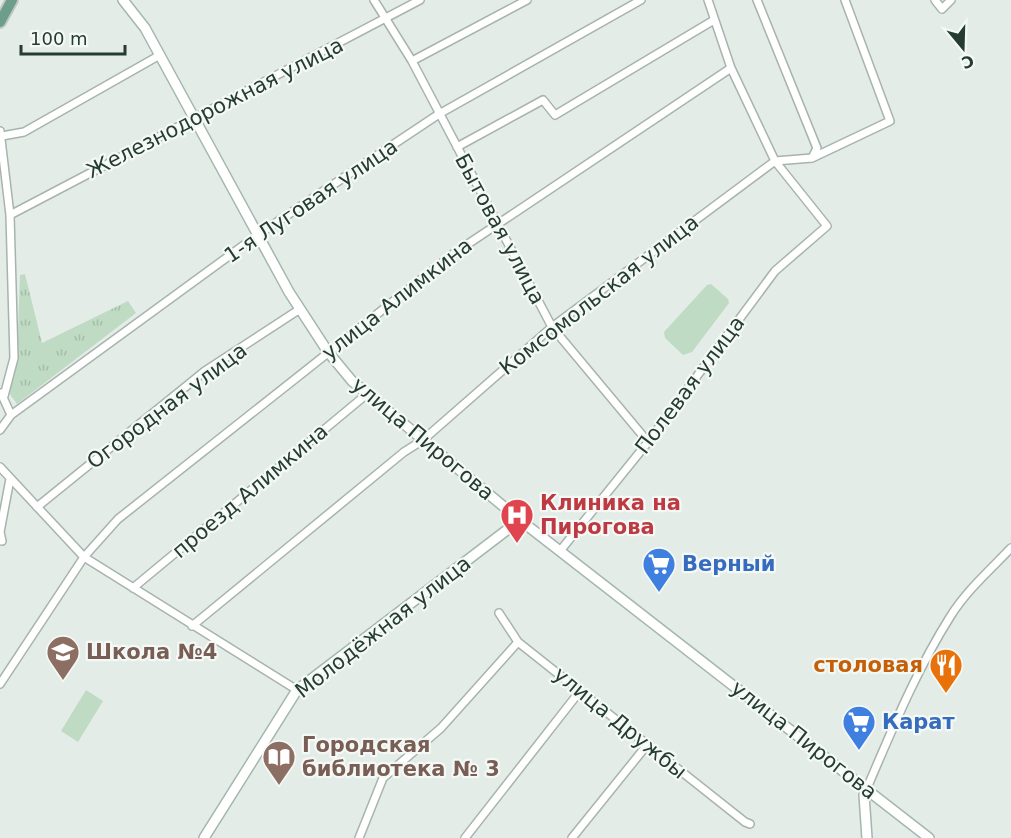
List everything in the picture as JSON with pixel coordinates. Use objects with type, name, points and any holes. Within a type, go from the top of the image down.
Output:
[{"type":"main road","points":[[0,22],[12,0]]},
{"type":"street","name":"Бытовая улица","points":[[374,0],[412,61],[552,327],[648,442]]},
{"type":"street","name":"Железнодорожная улица","points":[[10,215],[420,0]]},
{"type":"street","points":[[412,61],[527,0]]},
{"type":"street","name":"1-я Луговая улица","points":[[0,430],[12,415],[259,234],[439,114],[641,0]]},
{"type":"street","points":[[708,0],[731,68],[776,160],[812,158],[890,121],[845,0]]},
{"type":"street","points":[[757,0],[817,148],[812,158]]},
{"type":"street","points":[[935,0],[942,9],[951,0]]},
{"type":"street","name":"улица Пирогова","points":[[125,1],[145,28],[300,309],[328,352],[352,381],[520,520],[929,838]]},
{"type":"street","points":[[457,147],[543,100],[555,115],[714,20]]},
{"type":"street","points":[[12,415],[2,394],[14,358],[10,215],[1,134],[24,132],[160,55]]},
{"type":"street","name":"улица Алимкина","points":[[0,684],[84,557],[118,519],[453,254],[497,222],[731,68]]},
{"type":"street","name":"Полевая улица","points":[[560,551],[648,442],[775,271],[827,226],[776,160]]},
{"type":"street","name":"Комсомольская улица","points":[[192,626],[404,452],[423,440],[552,327],[776,160]]},
{"type":"street","name":"Огородная улица","points":[[37,507],[205,371],[300,309]]},
{"type":"street","name":"проезд Алимкина","points":[[133,588],[367,393]]},
{"type":"street","points":[[0,467],[84,557],[297,690]]},
{"type":"street","points":[[2,541],[0,532],[10,479]]},
{"type":"street","name":"Молодёжная улица","points":[[204,838],[297,690],[520,520]]},
{"type":"street","points":[[867,838],[864,795],[914,681],[951,616],[976,584],[1011,548]]},
{"type":"street","name":"улица Дружбы","points":[[499,613],[518,642],[750,824]]},
{"type":"street","points":[[359,838],[383,778],[441,728],[518,642]]},
{"type":"street","points":[[465,838],[580,691]]},
{"type":"street","points":[[572,838],[647,745]]},
{"type":"green space","points":[[25,274],[42,343],[128,301],[136,313],[17,404],[8,391],[17,358],[20,275]]},
{"type":"green space","points":[[711,284],[728,299],[729,303],[692,352],[683,355],[665,338],[664,332],[707,285]]},
{"type":"green space","points":[[86,690],[103,701],[78,742],[61,731]]},
{"type":"place","name":"Клиника на Пирогова","points":[[517,544]]},
{"type":"place","name":"Верный","points":[[659,593]]},
{"type":"place","name":"Школа №4","points":[[63,681]]},
{"type":"place","name":"столовая","points":[[946,694]]},
{"type":"place","name":"Карат","points":[[859,751]]},
{"type":"place","name":"Городская библиотека № 3","points":[[279,786]]}]
